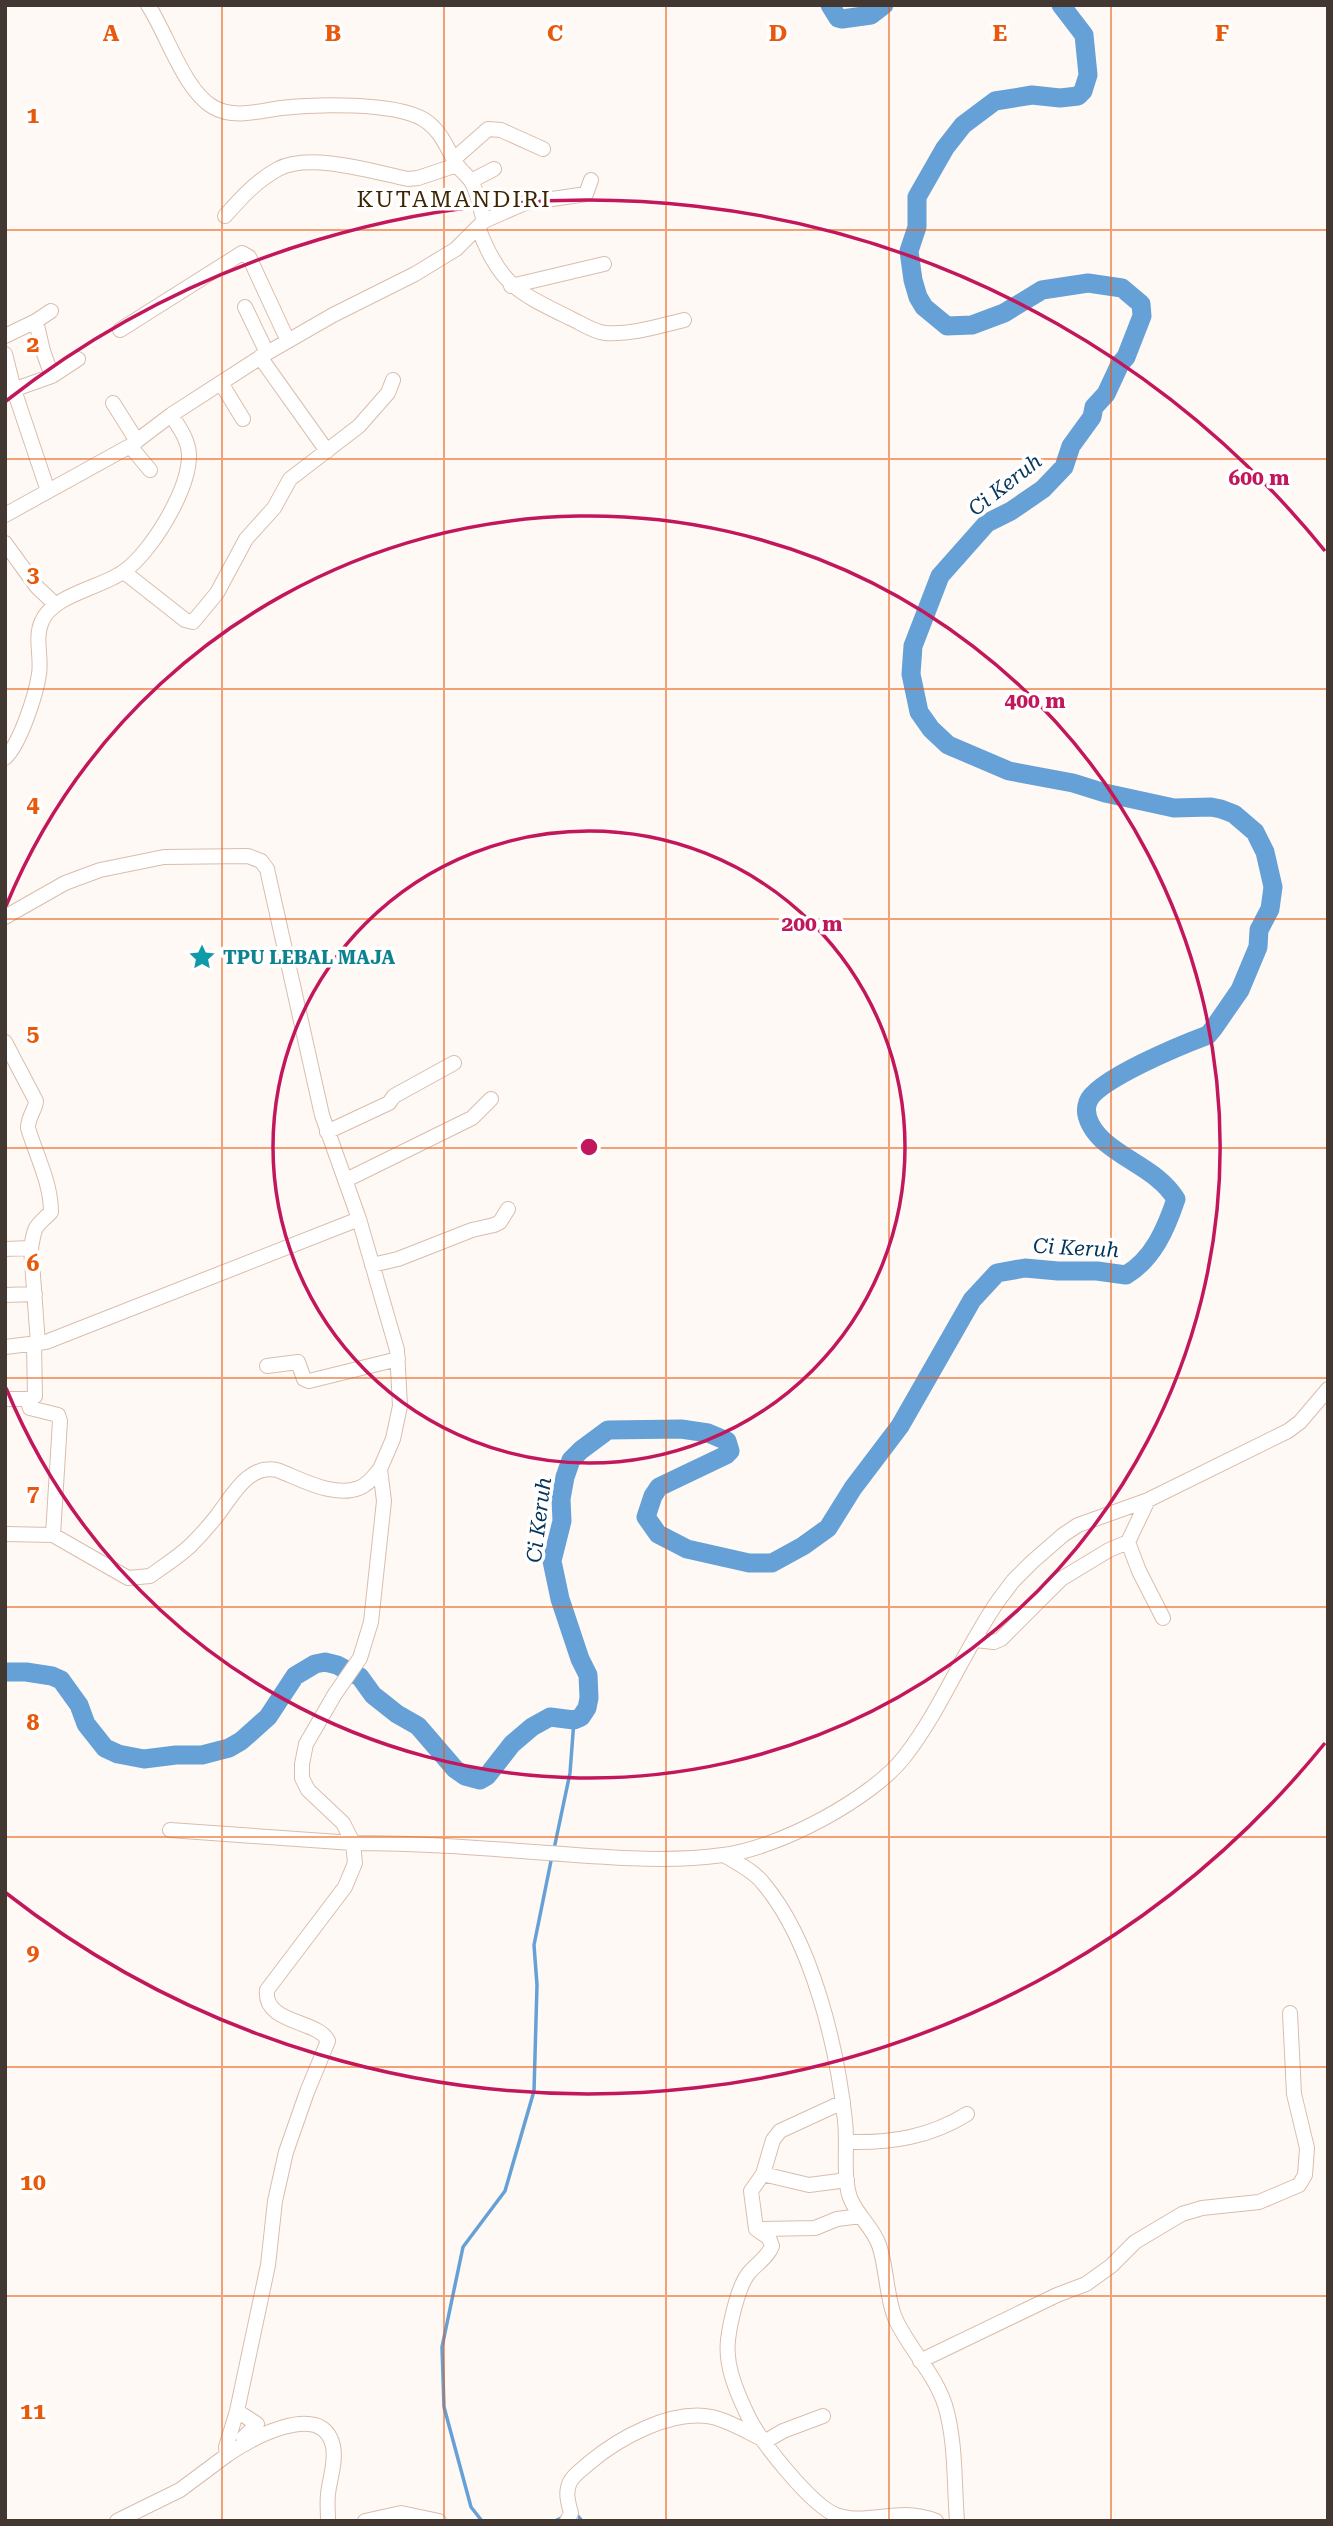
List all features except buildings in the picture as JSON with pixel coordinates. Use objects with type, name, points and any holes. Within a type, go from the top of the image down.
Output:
[{"type":"street","points":[[148,5],[182,69],[212,107],[235,113],[301,106],[386,108],[421,118],[434,127],[443,136],[456,162],[471,181],[488,251],[511,286],[536,301],[602,333],[653,328],[684,320]]},
{"type":"street","points":[[225,216],[248,190],[279,168],[293,164],[314,162],[408,179],[425,176],[456,162],[488,129],[502,130],[543,149]]},
{"type":"street","points":[[471,181],[494,169]]},
{"type":"street","points":[[5,515],[133,444],[264,355],[333,314],[415,274],[456,249],[481,224],[524,203],[586,194],[591,180]]},
{"type":"street","points":[[120,330],[242,253],[249,257],[288,341]]},
{"type":"street","points":[[511,286],[604,264]]},
{"type":"street","points":[[245,307],[264,355],[327,451]]},
{"type":"street","points":[[5,336],[51,311]]},
{"type":"street","points":[[36,321],[52,376]]},
{"type":"street","points":[[5,354],[10,391],[48,491]]},
{"type":"street","points":[[10,391],[52,376],[78,359]]},
{"type":"street","points":[[124,572],[191,622],[223,584],[246,539],[274,508],[290,480],[359,426],[388,393],[393,380]]},
{"type":"street","points":[[221,383],[243,419]]},
{"type":"street","points":[[113,403],[133,444],[150,470]]},
{"type":"street","points":[[5,758],[11,753],[26,717],[39,674],[39,635],[42,621],[55,604],[124,572],[166,522],[180,493],[189,456],[184,436],[172,415]]},
{"type":"street","points":[[5,543],[37,587],[55,604]]},
{"type":"street","points":[[5,917],[65,883],[100,870],[163,857],[234,855],[261,861],[267,869],[327,1132],[359,1219],[397,1349],[400,1406],[393,1439],[380,1469],[360,1488],[326,1488],[270,1468],[260,1471],[247,1478],[232,1493],[216,1517],[190,1545],[150,1576],[128,1578],[53,1535],[5,1534]]},
{"type":"street","points":[[5,1042],[36,1101],[28,1119],[28,1128],[51,1205],[51,1212],[34,1228],[31,1248],[35,1294],[36,1396],[27,1399],[5,1399]]},
{"type":"street","points":[[327,1132],[389,1103],[394,1096],[454,1063]]},
{"type":"street","points":[[345,1180],[472,1118],[491,1099]]},
{"type":"street","points":[[372,1265],[472,1230],[494,1225],[500,1222],[508,1209]]},
{"type":"street","points":[[5,1347],[36,1344],[73,1333],[359,1219]]},
{"type":"street","points":[[5,1249],[31,1248]]},
{"type":"street","points":[[5,1295],[35,1294]]},
{"type":"street","points":[[267,1366],[298,1362],[300,1374],[309,1381],[398,1359]]},
{"type":"street","points":[[170,1830],[626,1858],[724,1855],[756,1848],[808,1825],[862,1795],[905,1756],[995,1606],[1013,1581],[1063,1535],[1093,1519],[1148,1500],[1288,1431],[1300,1422],[1328,1388]]},
{"type":"street","points":[[27,1399],[30,1408],[55,1413],[60,1421],[53,1535]]},
{"type":"street","points":[[227,2455],[228,2437],[237,2411],[268,2265],[275,2201],[286,2152],[328,2041],[322,2033],[294,2022],[271,2006],[267,1990],[345,1887],[355,1863],[353,1843],[343,1823],[308,1790],[302,1778],[302,1764],[306,1744],[360,1658],[371,1622],[384,1486],[380,1469]]},
{"type":"street","points":[[975,1640],[994,1642],[1002,1639],[1061,1579],[1109,1550],[1128,1542],[1148,1500]]},
{"type":"street","points":[[1128,1542],[1139,1571],[1163,1618]]},
{"type":"street","points":[[724,1855],[762,1881],[793,1926],[825,2018],[843,2102],[850,2198],[878,2242],[894,2315],[920,2361],[934,2377],[948,2419],[957,2521]]},
{"type":"street","points":[[920,2361],[1057,2295],[1086,2284],[1111,2266],[1135,2242],[1182,2214],[1202,2208],[1259,2202],[1299,2185],[1305,2175],[1307,2148],[1294,2094],[1290,2013]]},
{"type":"street","points":[[843,2102],[780,2131],[773,2140],[763,2174],[751,2191],[756,2229],[769,2238],[772,2246],[746,2277],[741,2289],[728,2340],[728,2359],[749,2419],[801,2489],[836,2515],[885,2519],[907,2515],[936,2521]]},
{"type":"street","points":[[848,2142],[881,2143],[919,2137],[950,2125],[967,2114]]},
{"type":"street","points":[[763,2174],[809,2185],[847,2180]]},
{"type":"street","points":[[756,2229],[815,2228],[837,2220],[861,2216]]},
{"type":"street","points":[[228,2437],[230,2445],[234,2445],[257,2425],[237,2411]]},
{"type":"street","points":[[766,2441],[783,2431],[823,2416]]},
{"type":"street","points":[[569,2517],[569,2485],[578,2473],[606,2449],[641,2428],[673,2420],[710,2417],[727,2422],[766,2441]]},
{"type":"street","points":[[117,2521],[180,2490],[227,2455],[264,2434],[300,2424],[316,2425],[329,2435],[333,2446],[328,2521]]},
{"type":"street","points":[[365,2521],[401,2513],[439,2521]]},
{"type":"waterway","name":"Ci Keruh","points":[[830,5],[838,18],[842,19],[871,15],[884,5]]},
{"type":"waterway","name":"Ci Keruh","points":[[5,1672],[26,1672],[61,1680],[79,1705],[86,1724],[105,1748],[118,1754],[144,1759],[202,1755],[229,1748],[268,1717],[295,1676],[315,1664],[325,1662],[360,1677],[373,1695],[418,1726],[455,1769],[465,1776],[480,1780],[487,1776],[512,1744],[532,1727],[550,1717],[574,1720],[581,1717],[587,1708],[588,1675],[560,1599],[552,1561],[562,1521],[561,1499],[565,1477],[571,1460],[581,1450],[608,1430],[681,1429],[708,1433],[727,1441],[730,1451],[726,1455],[659,1487],[646,1517],[658,1534],[687,1549],[749,1563],[772,1563],[828,1528],[853,1488],[900,1426],[972,1300],[997,1273],[1025,1268],[1126,1275],[1151,1252],[1168,1221],[1176,1199],[1144,1168],[1115,1150],[1098,1135],[1088,1119],[1088,1102],[1094,1093],[1123,1074],[1161,1054],[1208,1035],[1213,1029],[1240,990],[1258,947],[1259,930],[1270,909],[1273,887],[1265,852],[1255,832],[1234,814],[1221,809],[1174,808],[1073,783],[1009,771],[948,745],[931,729],[919,712],[911,674],[913,646],[940,576],[987,523],[1011,511],[1043,489],[1064,467],[1071,446],[1092,417],[1094,407],[1106,394],[1126,357],[1142,316],[1141,304],[1122,288],[1088,283],[1042,290],[1004,313],[972,325],[947,326],[924,307],[913,280],[909,251],[917,227],[917,197],[945,148],[963,125],[995,101],[1032,95],[1060,98],[1078,96],[1083,91],[1088,75],[1084,35],[1061,5]]},
{"type":"waterway","points":[[554,1849],[570,1773],[574,1720]]},
{"type":"waterway","points":[[482,2521],[471,2507],[444,2407],[442,2347],[463,2247],[505,2191],[534,2091],[537,1985],[534,1945],[552,1856]]},
{"type":"waterway","points":[[555,2521],[565,2516]]},
{"type":"waterway","points":[[573,2516],[578,2516],[582,2521]]},
{"type":"place","name":"TPU LEBAL MAJA","points":[[202,957]]},
{"type":"district","name":"KUTAMANDIRI","points":[[454,199]]}]
